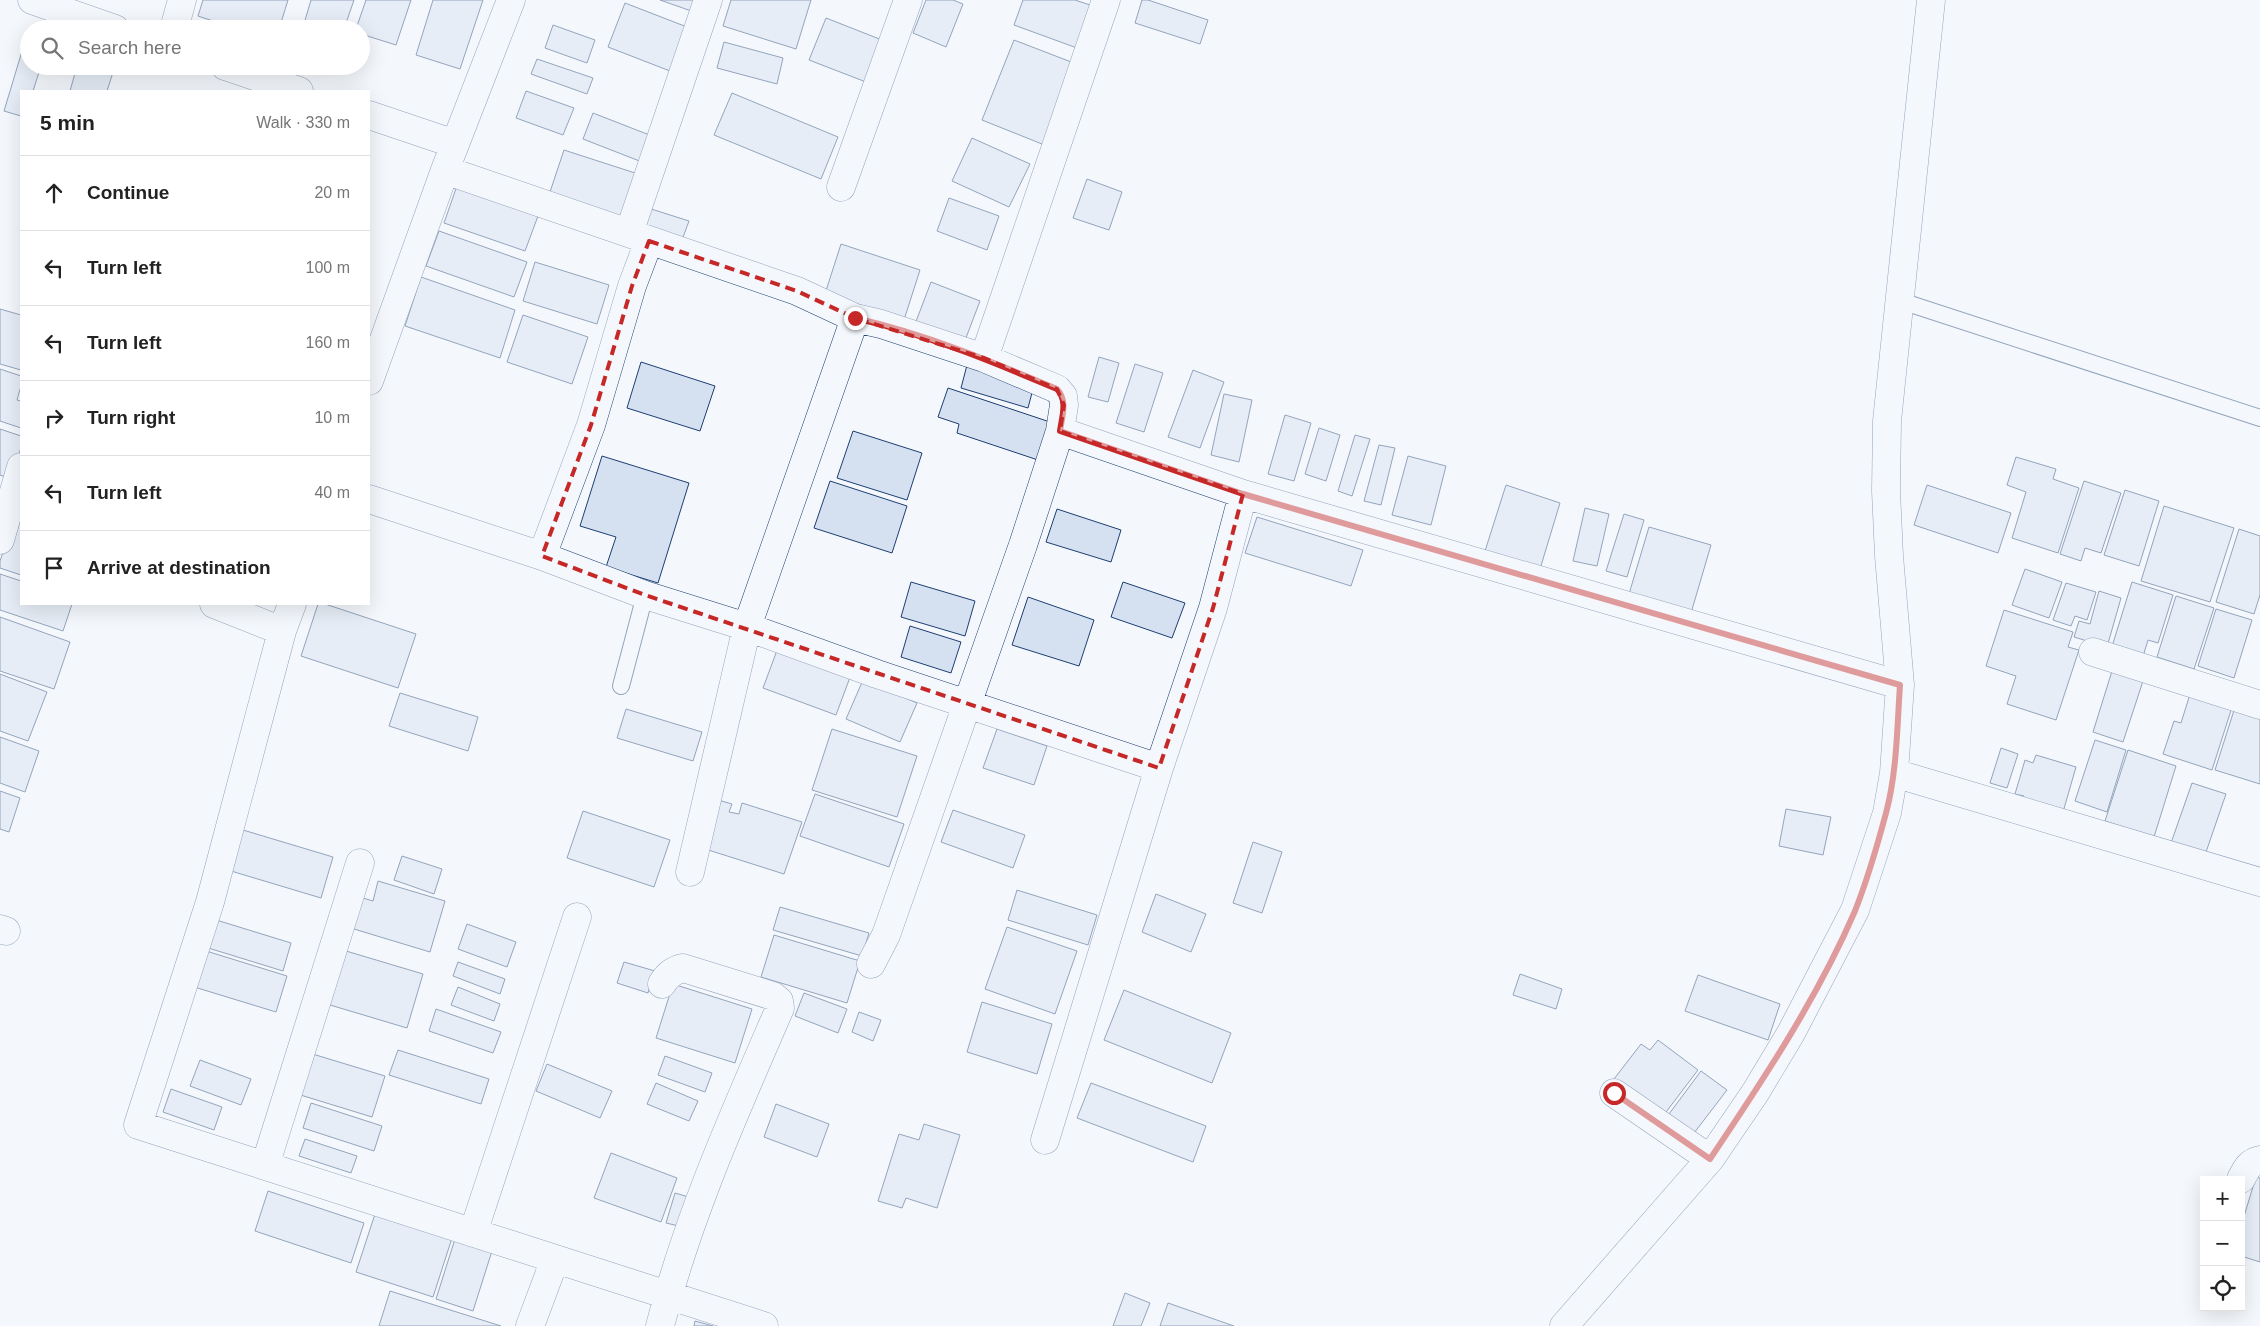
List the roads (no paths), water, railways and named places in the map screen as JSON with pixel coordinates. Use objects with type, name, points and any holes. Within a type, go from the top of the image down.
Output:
[{"type":"street","points":[[176,20],[182,0]]},
{"type":"street","points":[[370,378],[445,170],[511,0]]},
{"type":"street","points":[[542,556],[591,425],[632,286],[639,237],[708,0]]},
{"type":"street","points":[[841,187],[908,0]]},
{"type":"street","points":[[984,358],[1106,0]]},
{"type":"street","points":[[1564,1326],[1710,1159],[1755,1093],[1791,1033],[1855,910],[1886,813],[1894,774],[1900,685],[1889,556],[1886,491],[1887,421],[1931,0]]},
{"type":"street","points":[[43,2],[91,20]]},
{"type":"street","points":[[252,75],[296,90]]},
{"type":"street","points":[[370,115],[455,144]]},
{"type":"street","points":[[445,170],[797,292],[855,318],[881,324],[984,358],[1057,389],[1063,396],[1064,405],[1060,431],[1023,545],[886,935],[871,964]]},
{"type":"street","points":[[690,872],[747,627],[855,318]]},
{"type":"street","points":[[1060,431],[1243,494],[1900,685]]},
{"type":"street","points":[[0,540],[20,470]]},
{"type":"street","points":[[1045,1140],[1159,768],[1213,608],[1243,494]]},
{"type":"street","points":[[370,499],[542,556],[645,595],[747,627],[877,674],[1159,768]]},
{"type":"street","points":[[217,605],[282,631]]},
{"type":"street","points":[[292,605],[282,631],[210,902],[138,1125],[764,1326]]},
{"type":"street","points":[[2094,652],[2260,704]]},
{"type":"street","points":[[1894,774],[2260,882]]},
{"type":"street","points":[[266,1166],[360,863]]},
{"type":"street","points":[[473,1233],[577,917]]},
{"type":"street","points":[[660,1326],[668,1294],[708,1176],[780,1008],[779,1000],[773,996],[683,968],[675,970],[662,984]]},
{"type":"street","points":[[1614,1093],[1710,1159]]},
{"type":"street","points":[[2243,1176],[2252,1163],[2260,1160]]},
{"type":"street","points":[[530,1326],[554,1259]]},
{"type":"lane","points":[[1901,301],[2260,418]]},
{"type":"lane","points":[[621,686],[645,595]]}]
